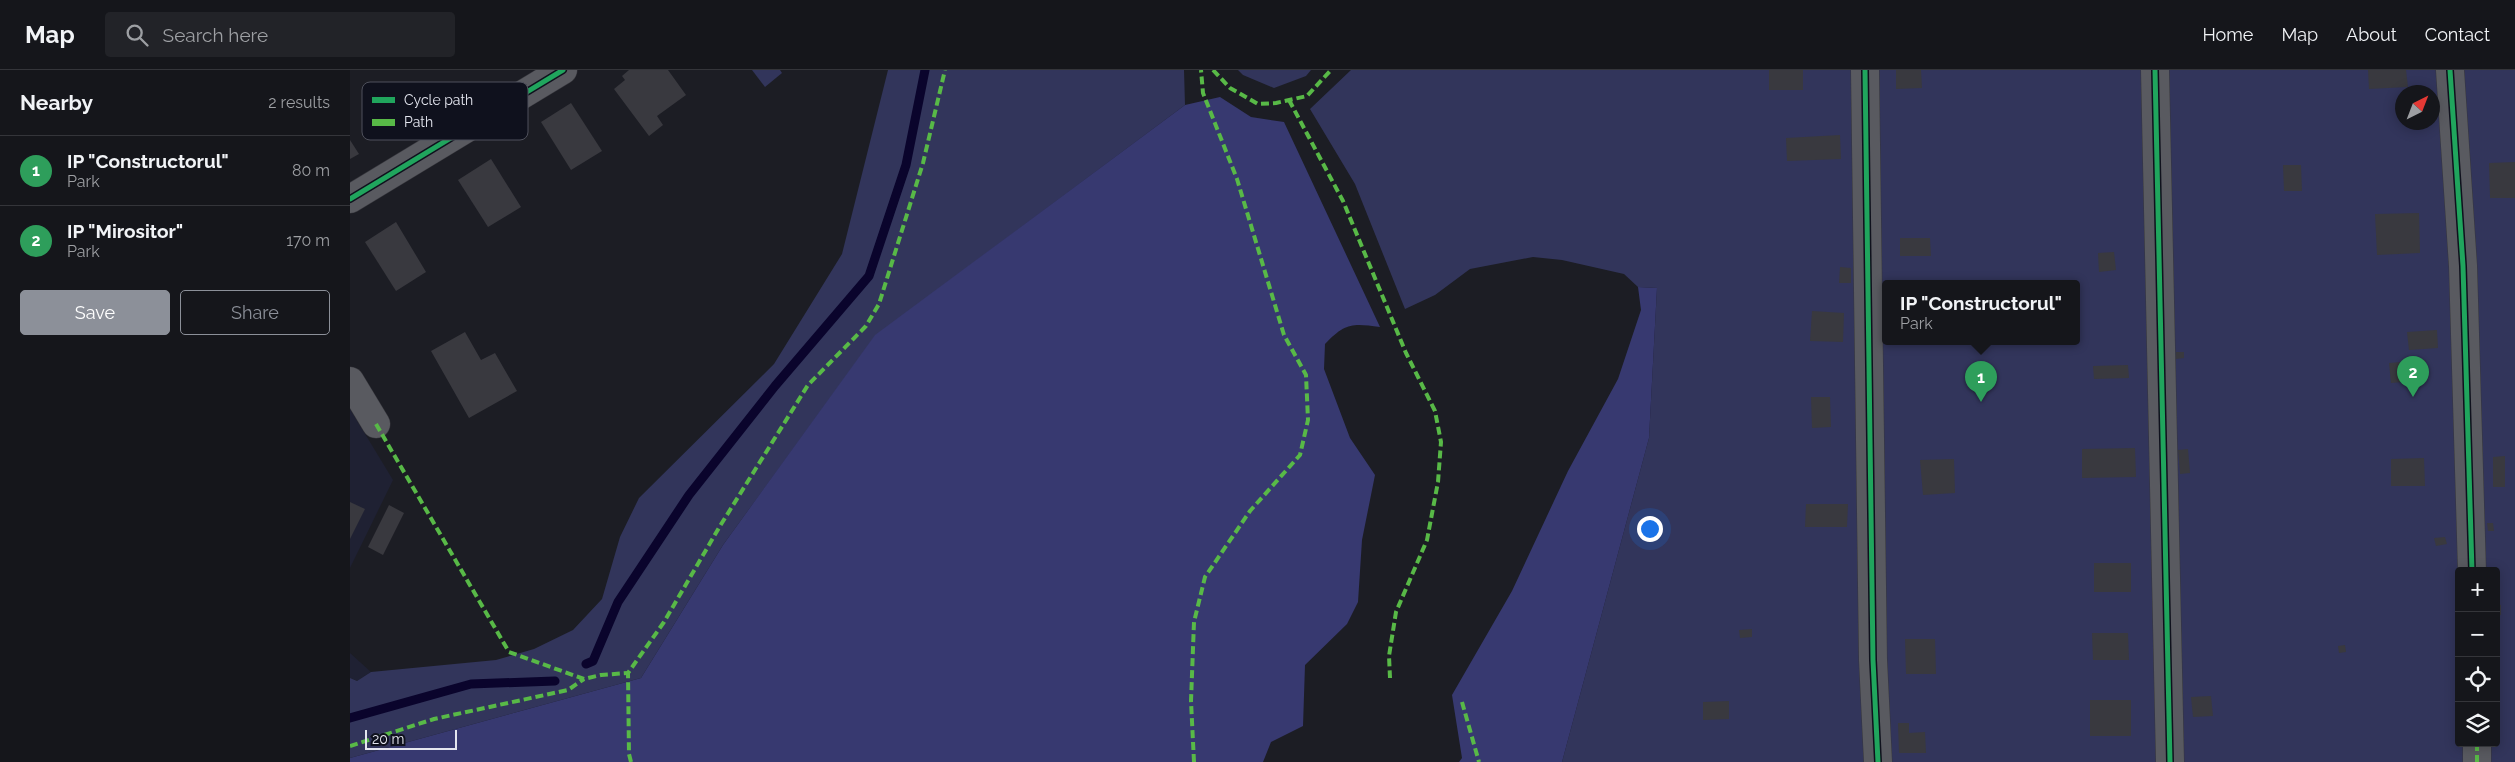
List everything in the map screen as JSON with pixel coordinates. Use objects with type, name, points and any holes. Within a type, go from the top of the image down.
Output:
[{"type":"street","points":[[528,91],[563,70]]},
{"type":"street","points":[[1865,70],[1873,660],[1878,762]]},
{"type":"street","points":[[2155,70],[2170,762]]},
{"type":"street","points":[[2450,70],[2463,266],[2472,567]]},
{"type":"street","points":[[350,199],[447,140]]},
{"type":"street","points":[[350,381],[376,424]]},
{"type":"street","points":[[2476,747],[2477,762]]},
{"type":"shaded area","points":[[752,70],[780,70],[782,73],[765,87]]},
{"type":"shaded area","points":[[888,70],[1184,70],[1185,105],[875,336],[723,545],[641,678],[350,758],[350,678],[357,681],[371,672],[496,660],[534,649],[573,630],[602,599],[620,537],[639,498],[774,364],[842,254]]},
{"type":"shaded area","points":[[1238,70],[1311,70],[1306,76],[1274,88],[1243,75]]},
{"type":"shaded area","points":[[1351,70],[2515,70],[2515,762],[1562,762],[1649,438],[1657,288],[1638,287],[1624,274],[1562,260],[1533,257],[1470,269],[1435,295],[1405,309],[1355,184],[1310,109]]},
{"type":"shaded area","points":[[1220,97],[1251,117],[1284,122],[1380,327],[1350,326],[1338,332],[1325,344],[1324,369],[1350,438],[1375,475],[1362,540],[1358,602],[1347,624],[1305,665],[1303,726],[1271,742],[1263,762],[350,762],[350,758],[641,678],[723,545],[875,335],[1185,105]]},
{"type":"shaded area","points":[[1638,287],[1657,288],[1649,438],[1562,762],[1459,762],[1462,758],[1452,695],[1512,591],[1568,471],[1618,379],[1641,310]]},
{"type":"shaded area","points":[[350,409],[393,480],[350,568]]},
{"type":"shaded area","points":[[350,653],[371,672],[357,681],[350,678]]},
{"type":"building","points":[[629,70],[668,70],[686,95],[657,116],[663,125],[649,136],[614,89],[625,80],[622,76]]},
{"type":"building","points":[[1769,70],[1803,70],[1803,90],[1769,90]]},
{"type":"building","points":[[1896,70],[1921,70],[1922,88],[1896,89]]},
{"type":"building","points":[[2368,70],[2406,70],[2408,85],[2369,89]]},
{"type":"building","points":[[571,103],[602,151],[571,170],[541,122]]},
{"type":"building","points":[[1840,135],[1841,159],[1787,161],[1786,138]]},
{"type":"building","points":[[350,140],[359,154],[350,159]]},
{"type":"building","points":[[491,159],[521,207],[488,227],[458,180]]},
{"type":"building","points":[[2515,162],[2515,198],[2490,198],[2489,163]]},
{"type":"building","points":[[2283,165],[2301,165],[2302,191],[2284,191]]},
{"type":"building","points":[[2419,213],[2420,253],[2377,255],[2375,214]]},
{"type":"building","points":[[396,222],[426,272],[396,291],[365,242]]},
{"type":"building","points":[[1900,238],[1930,238],[1931,256],[1900,256]]},
{"type":"building","points":[[2114,252],[2116,270],[2099,272],[2098,253]]},
{"type":"building","points":[[1840,267],[1851,268],[1851,283],[1839,283]]},
{"type":"building","points":[[1812,311],[1844,313],[1843,342],[1810,341]]},
{"type":"building","points":[[2437,330],[2438,348],[2409,350],[2407,332]]},
{"type":"building","points":[[465,332],[481,360],[495,353],[517,391],[469,418],[431,351]]},
{"type":"building","points":[[2176,352],[2184,352],[2184,358],[2176,359]]},
{"type":"building","points":[[2425,360],[2427,380],[2391,383],[2389,363]]},
{"type":"building","points":[[2128,365],[2129,378],[2094,379],[2093,366]]},
{"type":"building","points":[[1811,397],[1830,397],[1831,427],[1812,428]]},
{"type":"building","points":[[2135,448],[2136,477],[2082,478],[2082,449]]},
{"type":"building","points":[[2188,449],[2190,473],[2180,474],[2178,450]]},
{"type":"building","points":[[2505,456],[2505,487],[2493,487],[2493,457]]},
{"type":"building","points":[[2424,458],[2425,486],[2391,486],[2391,459]]},
{"type":"building","points":[[1954,459],[1955,493],[1923,495],[1920,460]]},
{"type":"building","points":[[350,502],[365,509],[350,539]]},
{"type":"building","points":[[1806,504],[1848,504],[1847,527],[1805,527]]},
{"type":"building","points":[[389,505],[404,513],[383,555],[368,547]]},
{"type":"building","points":[[2487,523],[2493,523],[2494,531],[2488,531]]},
{"type":"building","points":[[2445,537],[2447,544],[2436,546],[2434,538]]},
{"type":"building","points":[[2094,563],[2131,563],[2131,592],[2094,592]]},
{"type":"building","points":[[1752,629],[1752,637],[1740,638],[1739,630]]},
{"type":"building","points":[[2092,633],[2128,633],[2129,660],[2093,660]]},
{"type":"building","points":[[1905,639],[1935,639],[1936,674],[1906,674]]},
{"type":"building","points":[[2345,645],[2346,652],[2339,653],[2338,646]]},
{"type":"building","points":[[2211,696],[2213,716],[2193,717],[2191,697]]},
{"type":"building","points":[[2090,700],[2131,700],[2131,736],[2090,736]]},
{"type":"building","points":[[1729,701],[1729,719],[1703,720],[1703,702]]},
{"type":"building","points":[[1898,723],[1909,723],[1909,733],[1925,732],[1926,753],[1899,753]]},
{"type":"waterway","points":[[586,664],[593,661],[618,602],[689,495],[775,386],[869,276],[906,165],[925,70]]},
{"type":"waterway","points":[[350,718],[471,684],[555,681]]},
{"type":"marked path","points":[[631,762],[629,754],[628,673],[664,622],[720,526],[808,385],[866,326],[879,304],[923,163],[945,70]]},
{"type":"marked path","points":[[1194,762],[1191,701],[1194,622],[1205,577],[1250,511],[1300,455],[1308,420],[1306,375],[1284,335],[1237,179],[1203,93],[1201,70]]},
{"type":"marked path","points":[[1213,70],[1230,88],[1258,104],[1276,103],[1307,96],[1331,70]]},
{"type":"marked path","points":[[1289,100],[1343,201],[1406,353],[1435,411],[1441,442],[1438,482],[1427,540],[1396,612],[1389,656],[1390,678]]},
{"type":"marked path","points":[[376,424],[509,652],[584,679],[601,675],[628,673]]},
{"type":"marked path","points":[[350,746],[434,719],[568,690],[584,679]]},
{"type":"marked path","points":[[1462,702],[1479,762]]},
{"type":"marked path","points":[[2477,747],[2477,762]]},
{"type":"cycle path","points":[[528,91],[563,70]]},
{"type":"cycle path","points":[[1865,70],[1873,660],[1878,762]]},
{"type":"cycle path","points":[[2155,70],[2170,762]]},
{"type":"cycle path","points":[[2450,70],[2463,266],[2472,567]]},
{"type":"cycle path","points":[[350,199],[447,140]]},
{"type":"place","name":"IP \"Mirositor\"","points":[[2413,397]]},
{"type":"place","name":"IP \"Constructorul\"","points":[[1981,402]]}]
